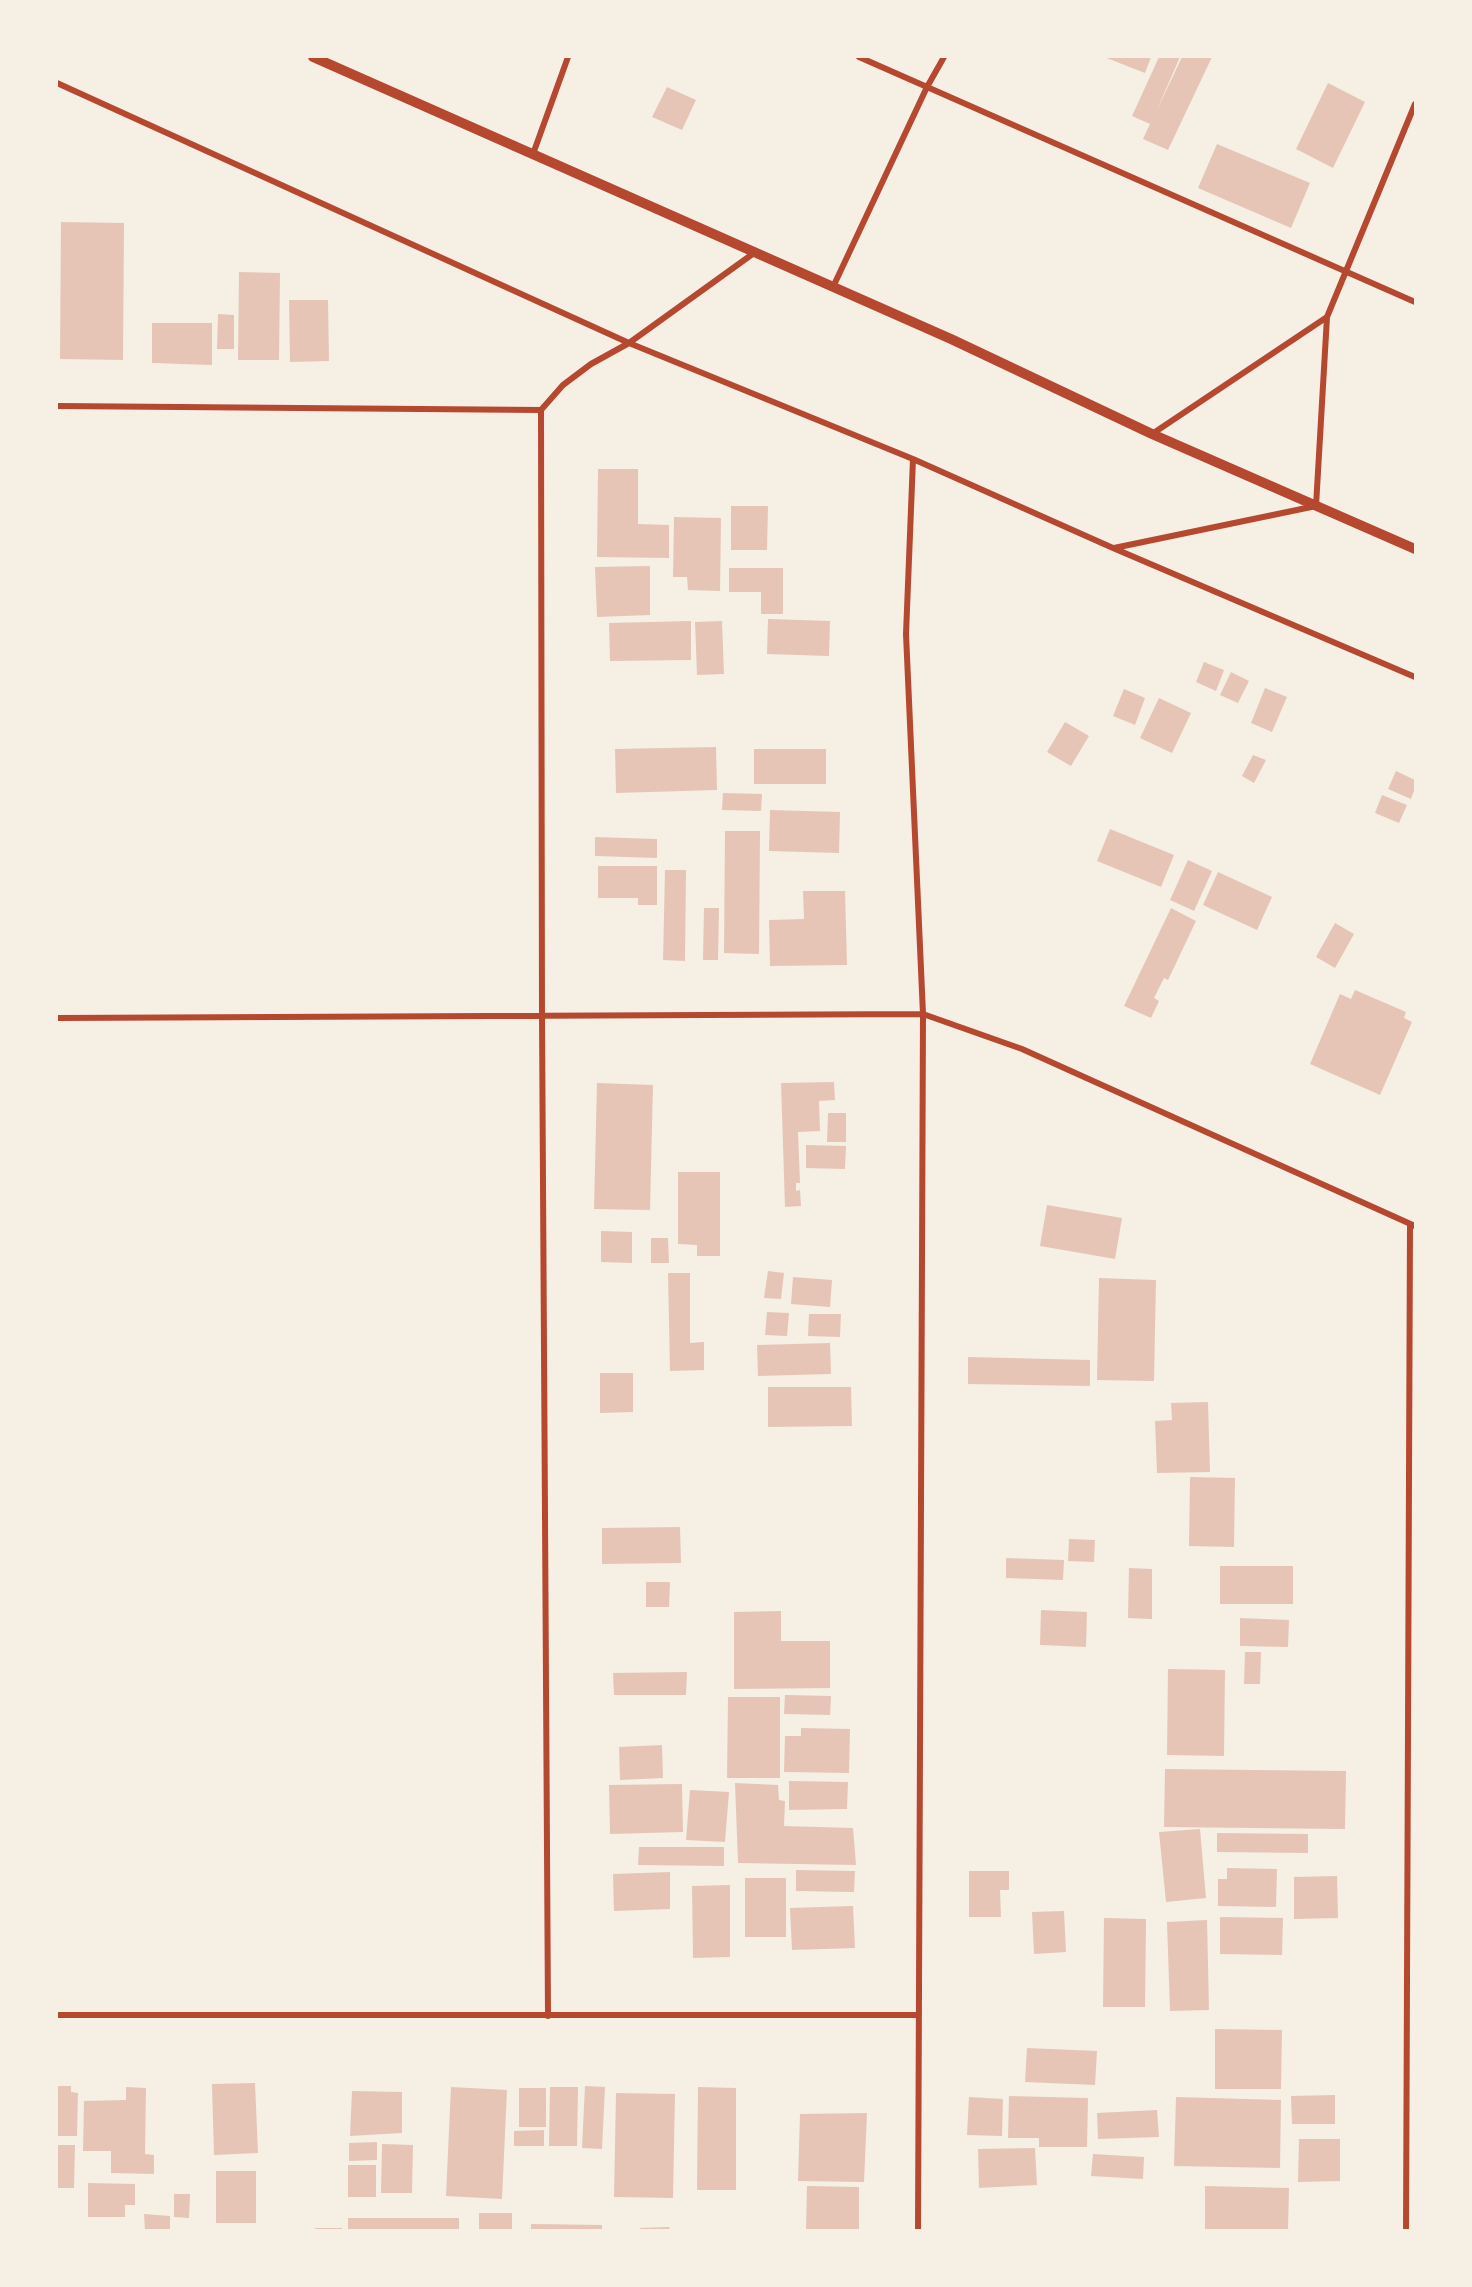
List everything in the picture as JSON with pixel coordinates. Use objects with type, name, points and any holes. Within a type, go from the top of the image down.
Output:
[{"type":"street","points":[[313,57],[951,339],[1152,434],[1415,549]]},
{"type":"street","points":[[533,154],[568,57]]},
{"type":"street","points":[[859,57],[1415,302]]},
{"type":"street","points":[[833,287],[927,87],[944,57]]},
{"type":"street","points":[[57,83],[629,343],[913,459],[1113,548],[1415,677]]},
{"type":"street","points":[[1316,506],[1327,317],[1415,104]]},
{"type":"street","points":[[548,2016],[541,410],[562,385],[591,364],[629,343],[755,252]]},
{"type":"street","points":[[1152,434],[1327,317]]},
{"type":"street","points":[[57,406],[541,410]]},
{"type":"street","points":[[913,459],[906,634],[923,1014],[918,2230]]},
{"type":"street","points":[[1113,548],[1316,506]]},
{"type":"street","points":[[57,1018],[923,1014],[1022,1049],[1413,1225],[1406,2230]]},
{"type":"street","points":[[57,2015],[918,2015]]},
{"type":"building","points":[[1104,57],[1151,57],[1145,73]]},
{"type":"building","points":[[1159,57],[1180,57],[1156,112],[1182,57],[1212,57],[1168,150],[1143,139],[1150,124],[1132,116]]},
{"type":"building","points":[[1328,83],[1365,102],[1333,168],[1296,149]]},
{"type":"building","points":[[667,87],[696,100],[682,130],[652,117]]},
{"type":"building","points":[[1217,144],[1310,183],[1291,228],[1198,188]]},
{"type":"building","points":[[61,222],[124,223],[123,360],[60,359]]},
{"type":"building","points":[[239,272],[280,273],[279,360],[238,360]]},
{"type":"building","points":[[289,300],[328,300],[329,361],[290,362]]},
{"type":"building","points":[[218,314],[234,315],[234,349],[217,349]]},
{"type":"building","points":[[152,323],[212,323],[212,365],[152,363]]},
{"type":"building","points":[[598,469],[638,469],[638,524],[669,525],[669,558],[597,557]]},
{"type":"building","points":[[731,506],[768,506],[767,550],[731,550]]},
{"type":"building","points":[[674,517],[721,518],[720,591],[688,590],[687,577],[673,577]]},
{"type":"building","points":[[650,566],[650,615],[597,617],[595,567]]},
{"type":"building","points":[[729,568],[783,568],[783,614],[761,614],[761,592],[729,592]]},
{"type":"building","points":[[768,619],[830,621],[829,656],[767,654]]},
{"type":"building","points":[[691,621],[691,660],[610,661],[609,623]]},
{"type":"building","points":[[722,621],[724,674],[697,675],[695,622]]},
{"type":"building","points":[[1204,662],[1224,670],[1216,691],[1196,682]]},
{"type":"building","points":[[1231,672],[1249,681],[1238,703],[1220,695]]},
{"type":"building","points":[[1265,688],[1287,697],[1272,732],[1251,723]]},
{"type":"building","points":[[1124,689],[1145,698],[1135,725],[1113,716]]},
{"type":"building","points":[[1159,698],[1191,713],[1172,753],[1140,738]]},
{"type":"building","points":[[1065,722],[1089,736],[1071,766],[1047,752]]},
{"type":"building","points":[[716,747],[717,790],[616,793],[615,749]]},
{"type":"building","points":[[754,749],[826,749],[826,784],[754,784]]},
{"type":"building","points":[[1253,755],[1266,760],[1254,783],[1242,776]]},
{"type":"building","points":[[1396,771],[1415,780],[1411,799],[1388,789]]},
{"type":"building","points":[[723,793],[762,794],[761,811],[722,810]]},
{"type":"building","points":[[1382,795],[1407,805],[1399,823],[1375,813]]},
{"type":"building","points":[[770,810],[840,812],[839,853],[769,851]]},
{"type":"building","points":[[1110,829],[1174,855],[1161,887],[1097,861]]},
{"type":"building","points":[[725,831],[760,831],[759,954],[724,953]]},
{"type":"building","points":[[595,837],[657,839],[657,858],[595,856]]},
{"type":"building","points":[[1188,860],[1212,871],[1194,911],[1170,900]]},
{"type":"building","points":[[598,866],[657,866],[657,905],[638,905],[638,898],[598,898]]},
{"type":"building","points":[[665,870],[686,870],[685,961],[663,960]]},
{"type":"building","points":[[1218,872],[1272,897],[1257,930],[1203,905]]},
{"type":"building","points":[[803,891],[845,891],[847,965],[770,966],[769,920],[804,919]]},
{"type":"building","points":[[704,908],[719,908],[718,960],[703,960]]},
{"type":"building","points":[[1171,908],[1196,921],[1168,980],[1164,978],[1154,998],[1159,1001],[1151,1018],[1124,1006]]},
{"type":"building","points":[[1335,923],[1354,934],[1335,968],[1316,957]]},
{"type":"building","points":[[1355,990],[1406,1012],[1404,1018],[1412,1022],[1380,1095],[1310,1064],[1340,994],[1351,999]]},
{"type":"building","points":[[834,1082],[835,1100],[819,1101],[820,1131],[798,1132],[800,1183],[796,1183],[796,1191],[800,1190],[801,1206],[785,1207],[781,1083]]},
{"type":"building","points":[[597,1083],[653,1085],[650,1210],[594,1209]]},
{"type":"building","points":[[828,1113],[846,1113],[846,1142],[827,1142]]},
{"type":"building","points":[[806,1145],[846,1146],[845,1169],[806,1168]]},
{"type":"building","points":[[678,1172],[720,1172],[720,1256],[697,1256],[697,1245],[678,1244]]},
{"type":"building","points":[[1047,1205],[1122,1218],[1115,1259],[1040,1246]]},
{"type":"building","points":[[601,1231],[632,1232],[632,1263],[601,1262]]},
{"type":"building","points":[[651,1238],[668,1238],[669,1263],[651,1263]]},
{"type":"building","points":[[768,1271],[784,1273],[781,1299],[764,1298]]},
{"type":"building","points":[[668,1273],[690,1273],[690,1343],[704,1342],[704,1370],[670,1371]]},
{"type":"building","points":[[793,1277],[832,1280],[830,1307],[791,1304]]},
{"type":"building","points":[[1099,1278],[1156,1280],[1154,1381],[1097,1380]]},
{"type":"building","points":[[767,1312],[789,1313],[787,1336],[765,1335]]},
{"type":"building","points":[[809,1314],[841,1314],[840,1337],[808,1336]]},
{"type":"building","points":[[830,1343],[831,1374],[758,1376],[757,1345]]},
{"type":"building","points":[[968,1357],[1090,1360],[1090,1386],[968,1384]]},
{"type":"building","points":[[600,1373],[633,1373],[633,1412],[600,1413]]},
{"type":"building","points":[[768,1387],[851,1387],[852,1426],[768,1427]]},
{"type":"building","points":[[1208,1402],[1210,1472],[1157,1473],[1155,1421],[1172,1420],[1171,1403]]},
{"type":"building","points":[[1190,1477],[1235,1478],[1234,1547],[1189,1546]]},
{"type":"building","points":[[680,1527],[681,1563],[602,1564],[602,1528]]},
{"type":"building","points":[[1069,1539],[1095,1540],[1094,1562],[1068,1561]]},
{"type":"building","points":[[1006,1558],[1064,1560],[1063,1580],[1006,1578]]},
{"type":"building","points":[[1220,1566],[1293,1566],[1293,1604],[1220,1604]]},
{"type":"building","points":[[1129,1568],[1152,1569],[1152,1619],[1128,1618]]},
{"type":"building","points":[[646,1582],[670,1582],[669,1607],[646,1607]]},
{"type":"building","points":[[1041,1610],[1087,1612],[1086,1647],[1040,1645]]},
{"type":"building","points":[[781,1611],[781,1641],[830,1641],[830,1688],[734,1689],[734,1612]]},
{"type":"building","points":[[1240,1618],[1289,1620],[1288,1647],[1240,1646]]},
{"type":"building","points":[[1245,1652],[1261,1652],[1260,1684],[1244,1684]]},
{"type":"building","points":[[1168,1669],[1225,1670],[1224,1756],[1167,1755]]},
{"type":"building","points":[[687,1672],[686,1695],[614,1695],[613,1673]]},
{"type":"building","points":[[785,1695],[831,1696],[830,1715],[784,1714]]},
{"type":"building","points":[[728,1697],[780,1697],[780,1778],[727,1778]]},
{"type":"building","points":[[801,1728],[850,1729],[849,1773],[784,1772],[785,1736],[801,1736]]},
{"type":"building","points":[[662,1745],[663,1778],[620,1780],[619,1747]]},
{"type":"building","points":[[1165,1769],[1346,1771],[1345,1829],[1164,1827]]},
{"type":"building","points":[[789,1781],[848,1782],[847,1809],[789,1810]]},
{"type":"building","points":[[735,1783],[778,1785],[779,1800],[785,1801],[784,1826],[853,1828],[856,1865],[738,1863]]},
{"type":"building","points":[[682,1784],[683,1832],[610,1834],[609,1785]]},
{"type":"building","points":[[690,1790],[729,1792],[725,1842],[686,1840]]},
{"type":"building","points":[[1200,1829],[1206,1898],[1166,1902],[1159,1832]]},
{"type":"building","points":[[1217,1833],[1308,1834],[1308,1853],[1217,1852]]},
{"type":"building","points":[[639,1847],[724,1847],[724,1866],[638,1865]]},
{"type":"building","points":[[1227,1868],[1277,1869],[1276,1907],[1218,1906],[1218,1879],[1227,1879]]},
{"type":"building","points":[[796,1870],[855,1871],[854,1892],[796,1891]]},
{"type":"building","points":[[969,1871],[1009,1871],[1009,1890],[1000,1890],[1001,1917],[969,1917]]},
{"type":"building","points":[[670,1872],[670,1909],[614,1911],[613,1874]]},
{"type":"building","points":[[1337,1876],[1338,1918],[1294,1919],[1294,1877]]},
{"type":"building","points":[[745,1878],[786,1878],[786,1937],[745,1937]]},
{"type":"building","points":[[730,1885],[730,1957],[693,1958],[692,1886]]},
{"type":"building","points":[[853,1906],[855,1948],[792,1950],[790,1908]]},
{"type":"building","points":[[1064,1911],[1066,1952],[1034,1954],[1032,1912]]},
{"type":"building","points":[[1220,1917],[1283,1918],[1282,1955],[1220,1954]]},
{"type":"building","points":[[1104,1918],[1146,1919],[1145,2007],[1103,2007]]},
{"type":"building","points":[[1207,1920],[1209,2010],[1170,2011],[1167,1922]]},
{"type":"building","points":[[1215,2029],[1282,2030],[1281,2089],[1215,2089]]},
{"type":"building","points":[[1027,2048],[1097,2051],[1095,2085],[1025,2082]]},
{"type":"building","points":[[255,2083],[258,2153],[214,2155],[212,2084]]},
{"type":"building","points":[[57,2086],[71,2086],[71,2092],[78,2093],[77,2136],[57,2136]]},
{"type":"building","points":[[585,2086],[605,2087],[602,2149],[582,2148]]},
{"type":"building","points":[[126,2087],[146,2088],[145,2154],[154,2155],[154,2174],[111,2173],[111,2151],[83,2151],[84,2101],[126,2100]]},
{"type":"building","points":[[451,2087],[507,2090],[502,2199],[446,2196]]},
{"type":"building","points":[[550,2087],[578,2087],[577,2146],[549,2146]]},
{"type":"building","points":[[698,2087],[736,2088],[736,2190],[697,2190]]},
{"type":"building","points":[[519,2088],[546,2088],[546,2127],[519,2127]]},
{"type":"building","points":[[352,2091],[402,2092],[402,2133],[350,2136]]},
{"type":"building","points":[[616,2093],[675,2094],[673,2198],[614,2197]]},
{"type":"building","points":[[1335,2095],[1335,2124],[1292,2124],[1291,2096]]},
{"type":"building","points":[[1009,2096],[1088,2098],[1087,2147],[1039,2147],[1039,2138],[1008,2138]]},
{"type":"building","points":[[969,2097],[1003,2099],[1002,2136],[967,2135]]},
{"type":"building","points":[[1176,2097],[1281,2100],[1280,2168],[1174,2166]]},
{"type":"building","points":[[1157,2110],[1159,2137],[1098,2139],[1097,2113]]},
{"type":"building","points":[[867,2113],[864,2182],[798,2181],[800,2114]]},
{"type":"building","points":[[544,2130],[544,2146],[514,2146],[514,2131]]},
{"type":"building","points":[[1299,2139],[1340,2139],[1340,2181],[1298,2182]]},
{"type":"building","points":[[377,2142],[377,2160],[349,2161],[349,2143]]},
{"type":"building","points":[[382,2144],[413,2145],[412,2193],[381,2193]]},
{"type":"building","points":[[57,2145],[75,2145],[74,2188],[57,2188]]},
{"type":"building","points":[[1035,2148],[1037,2185],[979,2188],[978,2149]]},
{"type":"building","points":[[1093,2154],[1144,2157],[1143,2179],[1091,2176]]},
{"type":"building","points":[[348,2165],[376,2165],[376,2197],[348,2197]]},
{"type":"building","points":[[216,2171],[256,2171],[256,2223],[216,2223]]},
{"type":"building","points":[[88,2183],[135,2184],[135,2205],[125,2205],[125,2217],[88,2217]]},
{"type":"building","points":[[807,2186],[859,2187],[859,2230],[806,2230]]},
{"type":"building","points":[[1205,2186],[1289,2188],[1288,2230],[1205,2230]]},
{"type":"building","points":[[174,2194],[190,2194],[189,2218],[174,2217]]},
{"type":"building","points":[[479,2213],[512,2213],[512,2230],[479,2230]]},
{"type":"building","points":[[144,2214],[170,2216],[170,2230],[145,2230]]},
{"type":"building","points":[[348,2218],[459,2218],[459,2230],[348,2230]]},
{"type":"building","points":[[531,2224],[602,2225],[602,2230],[531,2230]]},
{"type":"building","points":[[669,2227],[670,2230],[640,2230],[640,2228]]},
{"type":"building","points":[[315,2228],[342,2228],[342,2230],[315,2230]]}]
